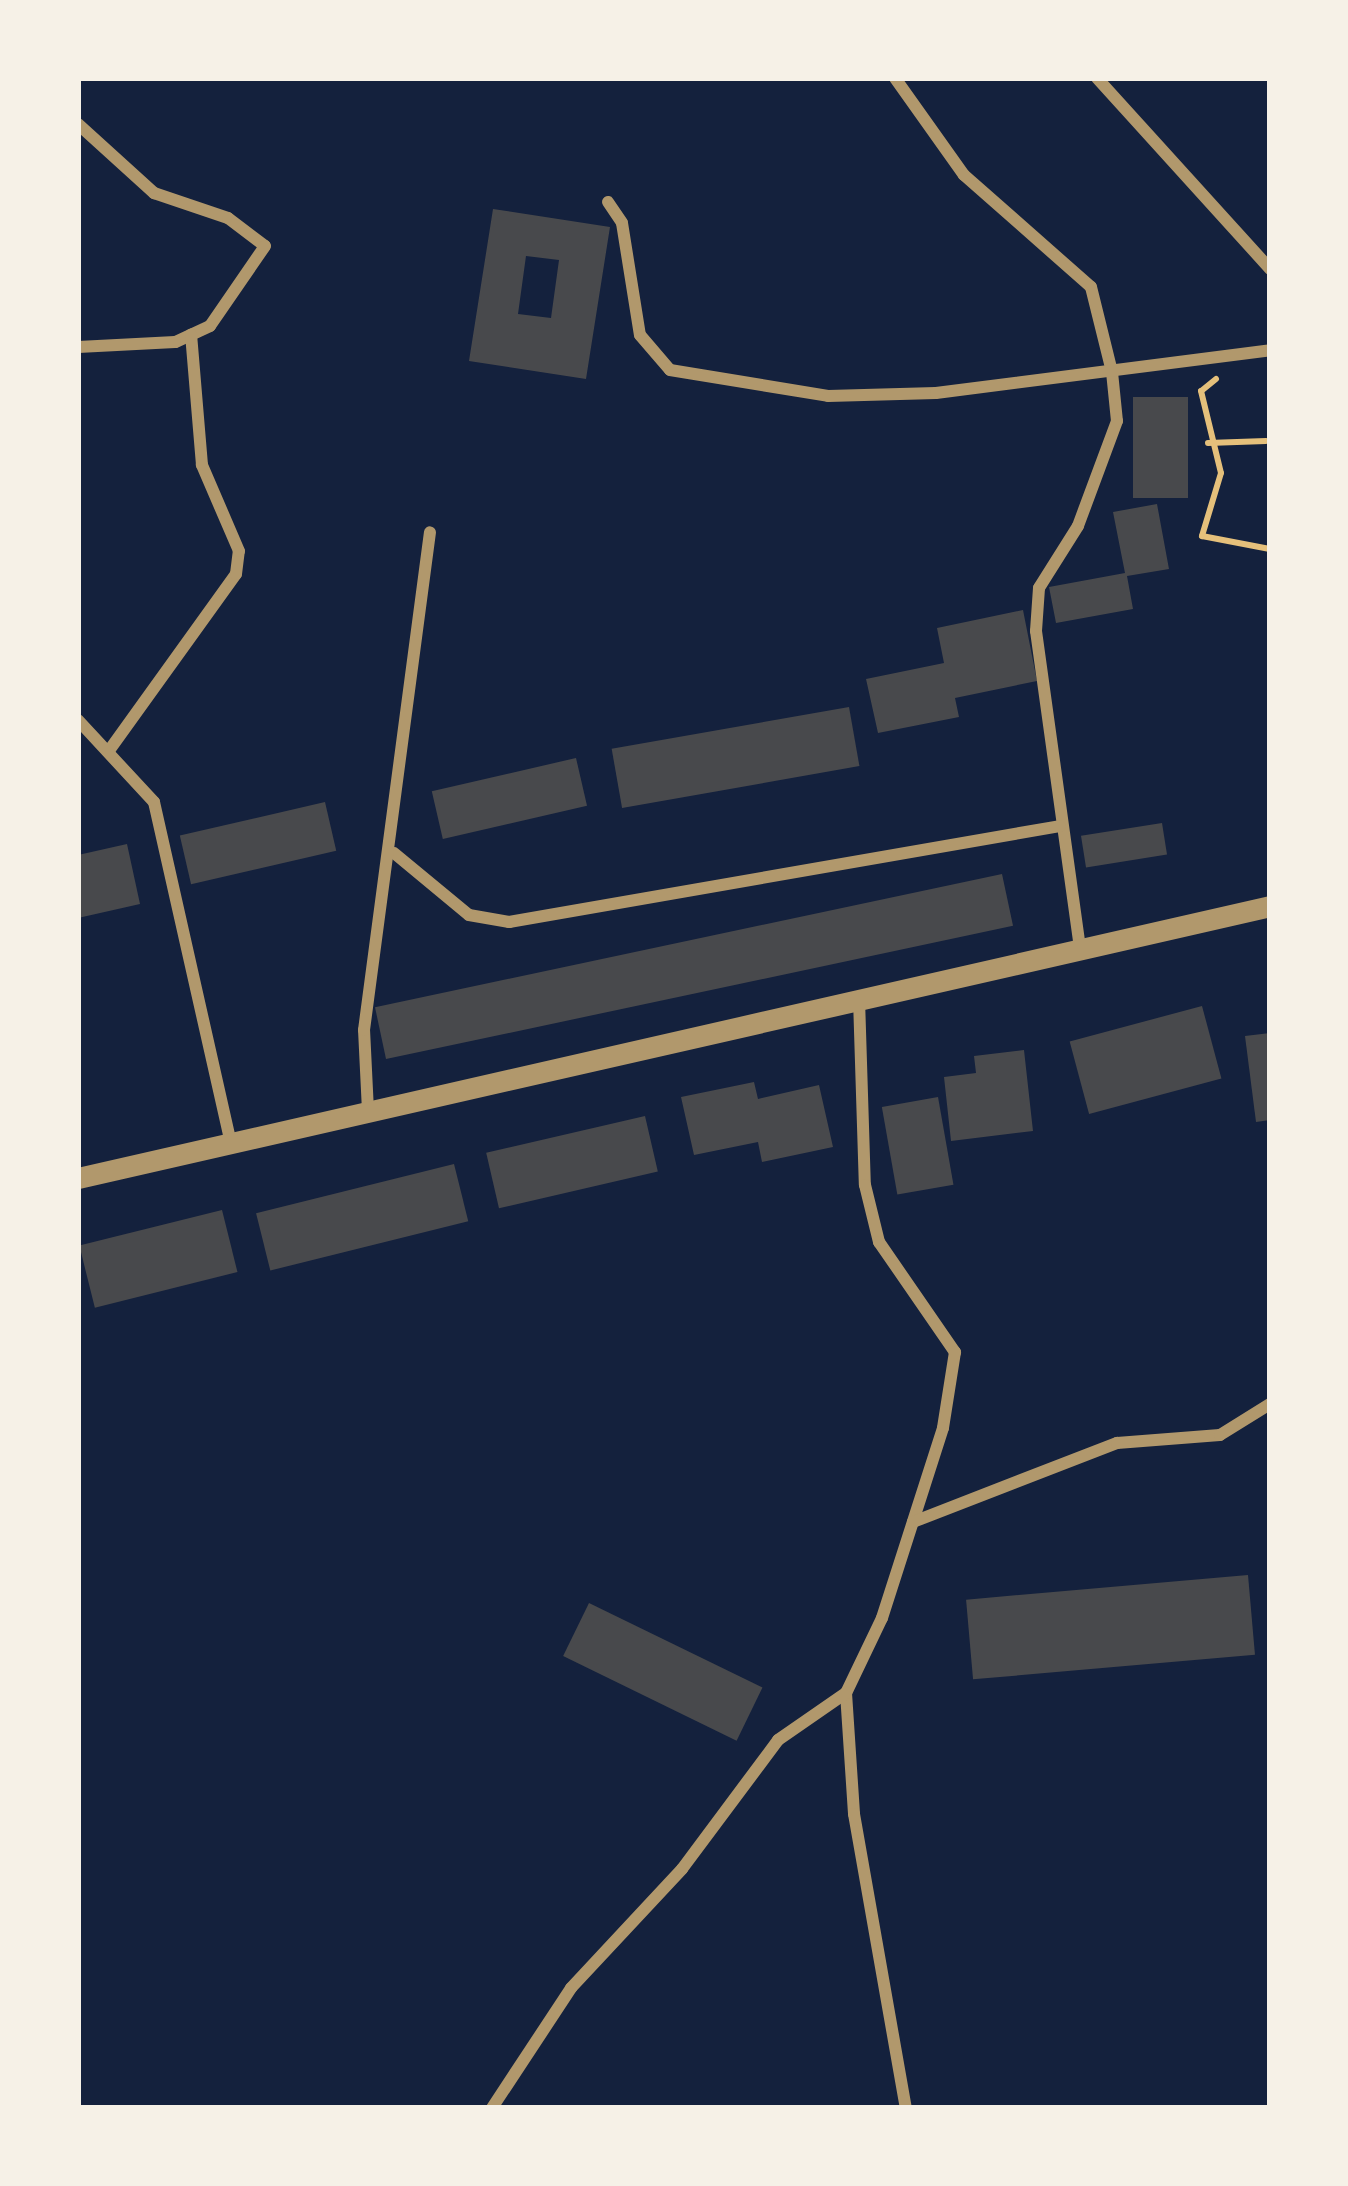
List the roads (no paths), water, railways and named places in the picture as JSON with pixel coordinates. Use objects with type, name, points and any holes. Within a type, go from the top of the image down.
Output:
[{"type":"street","points":[[895,78],[964,175],[1091,287],[1112,372],[1118,421],[1078,526],[1039,588],[1060,826],[1080,949]]},
{"type":"street","points":[[1097,78],[1270,268]]},
{"type":"street","points":[[78,124],[154,193],[228,218],[265,246],[260,268],[191,334],[78,347]]},
{"type":"street","points":[[608,202],[622,223],[640,335],[670,370],[828,396],[1112,372],[1243,358],[1270,350]]},
{"type":"street","points":[[108,752],[236,574],[239,551],[202,465],[191,334]]},
{"type":"street","points":[[368,1112],[364,1030],[394,853],[430,532]]},
{"type":"street","points":[[78,720],[154,802],[231,1143]]},
{"type":"street","points":[[394,853],[469,915],[508,922],[1060,826]]},
{"type":"street","points":[[78,1178],[1270,906]]},
{"type":"street","points":[[859,999],[865,1185],[879,1242],[955,1352],[913,1522],[846,1693],[854,1814],[906,2108]]},
{"type":"street","points":[[913,1522],[1117,1443],[1220,1435],[1270,1404]]},
{"type":"street","points":[[492,2108],[571,1988],[682,1869],[778,1739],[846,1693]]}]
